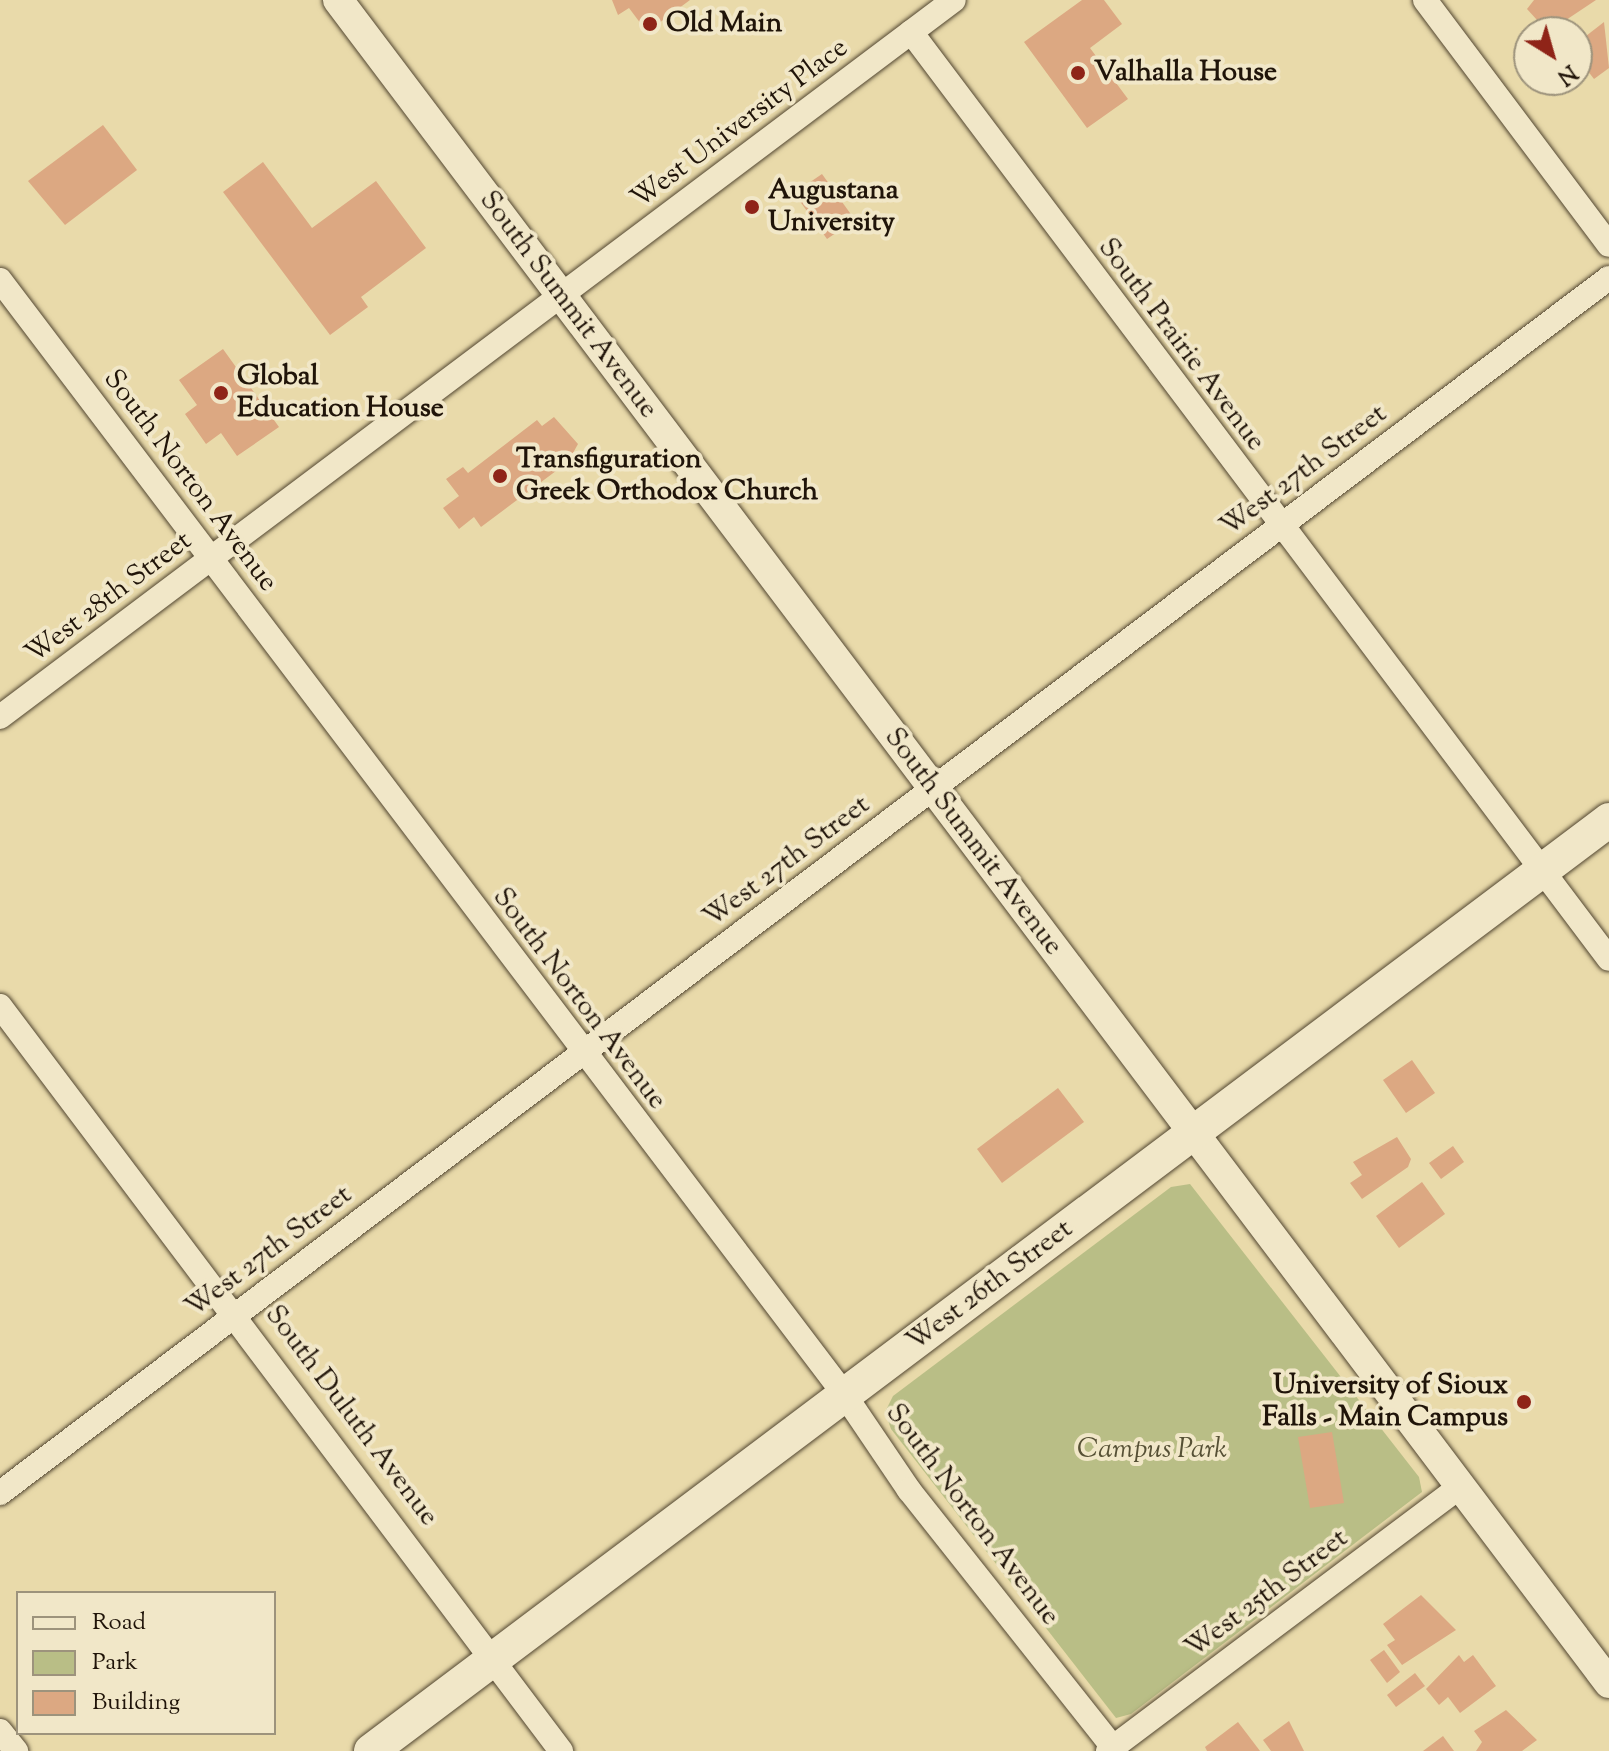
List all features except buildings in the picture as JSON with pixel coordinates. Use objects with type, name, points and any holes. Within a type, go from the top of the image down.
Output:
[{"type":"main road","name":"West 26th Street","points":[[371,1751],[1609,820]]},
{"type":"street","name":"South Summit Avenue","points":[[338,0],[1609,1683]]},
{"type":"street","name":"West University Place","points":[[561,296],[954,0]]},
{"type":"street","points":[[1425,0],[1609,245]]},
{"type":"street","name":"South Prairie Avenue","points":[[911,32],[1279,527],[1609,959]]},
{"type":"street","name":"West 27th Street","points":[[0,1493],[1609,278]]},
{"type":"street","name":"South Norton Avenue","points":[[0,280],[582,1054],[844,1394],[909,1490],[1113,1750]]},
{"type":"street","name":"West 28th Street","points":[[0,717],[561,296]]},
{"type":"street","name":"South Duluth Avenue","points":[[0,1006],[238,1314],[561,1751]]},
{"type":"street","name":"West 25th Street","points":[[1113,1750],[1461,1486]]},
{"type":"street","points":[[0,1731],[16,1751]]},
{"type":"green space","name":"Campus Park","points":[[1190,1184],[1419,1477],[1422,1492],[1131,1714],[1116,1718],[891,1429],[885,1412],[893,1396],[1171,1187]]},
{"type":"place","name":"Old Main","points":[[650,24]]},
{"type":"place","name":"Valhalla House","points":[[1078,73]]},
{"type":"place","name":"Augustana University","points":[[752,207]]},
{"type":"place","name":"Global Education House","points":[[221,393]]},
{"type":"place","name":"Transfiguration Greek Orthodox Church","points":[[500,476]]},
{"type":"place","name":"University of Sioux Falls - Main Campus","points":[[1524,1402]]}]
